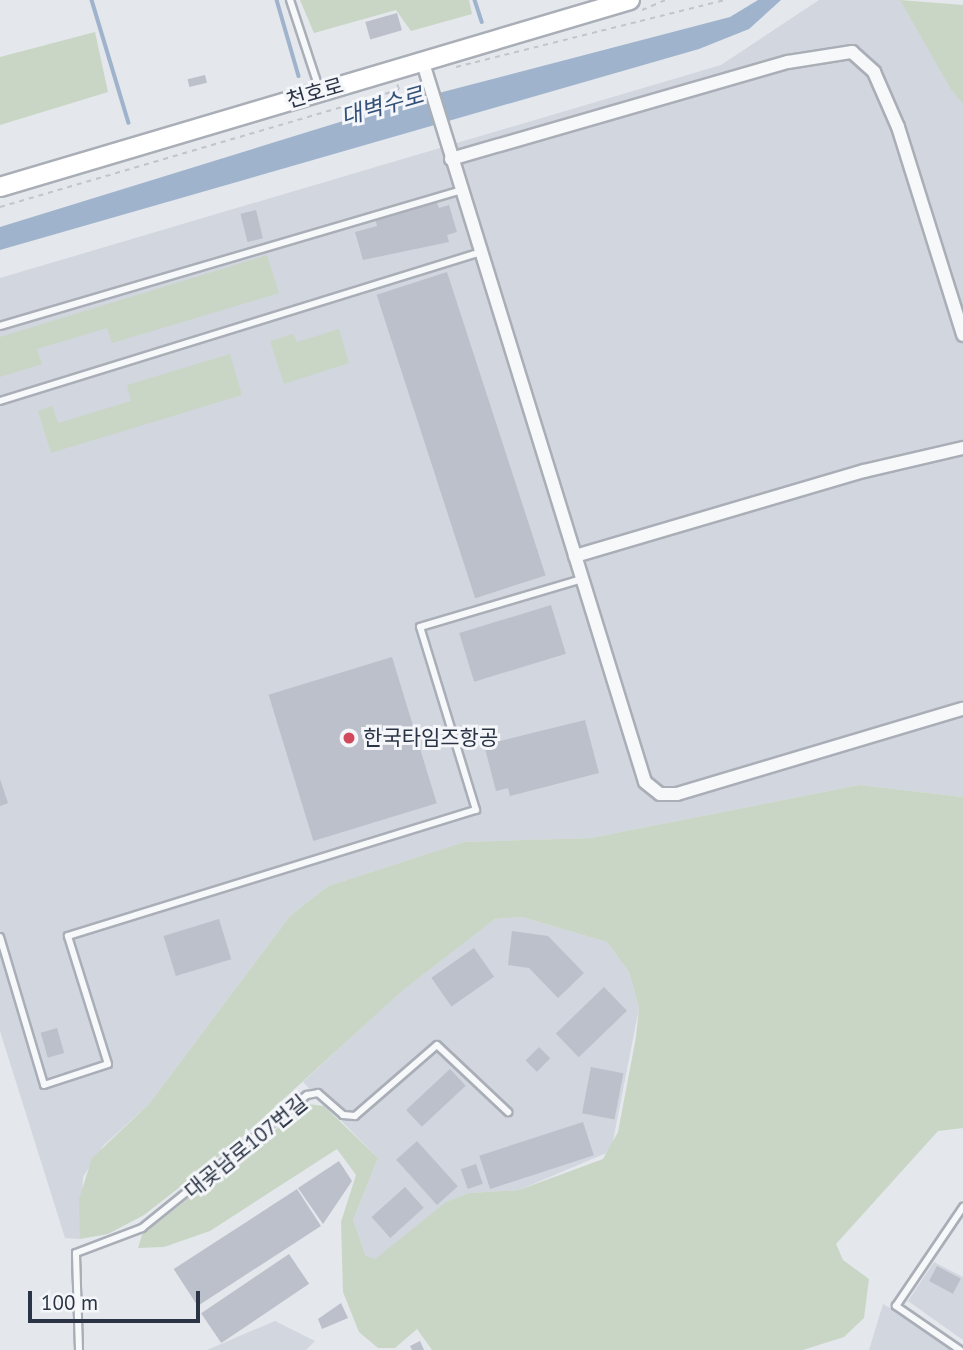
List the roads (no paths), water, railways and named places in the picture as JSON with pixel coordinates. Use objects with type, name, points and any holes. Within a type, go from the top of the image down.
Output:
[{"type":"street","name":"천호로","points":[[0,187],[630,0]]},
{"type":"street","points":[[451,159],[788,62],[852,52],[874,72],[893,116],[963,335]]},
{"type":"street","points":[[423,62],[582,579],[635,761],[660,794],[695,790],[963,709]]},
{"type":"street","points":[[575,556],[864,471],[963,448]]},
{"type":"lane","points":[[290,0],[320,91]]},
{"type":"lane","points":[[0,326],[461,190]]},
{"type":"lane","points":[[0,401],[481,252]]},
{"type":"lane","points":[[0,937],[44,1085],[108,1064],[68,936],[476,810],[420,627],[582,579]]},
{"type":"lane","name":"대곶남로107번길","points":[[79,1350],[71,1270],[76,1253],[142,1228],[307,1095],[318,1093],[343,1115],[355,1116],[437,1045],[508,1112]]},
{"type":"lane","points":[[960,1350],[896,1306],[963,1207]]},
{"type":"water","points":[[758,0],[781,0],[749,29],[699,49],[0,250],[0,227],[408,101],[730,17]]},
{"type":"waterway","points":[[92,0],[129,123]]},
{"type":"waterway","points":[[277,0],[299,76]]},
{"type":"waterway","points":[[475,0],[482,22]]},
{"type":"place","name":"한국타임즈항공","points":[[349,738]]},
{"type":"water label","name":"대벽수로","points":[[382,106]]}]
